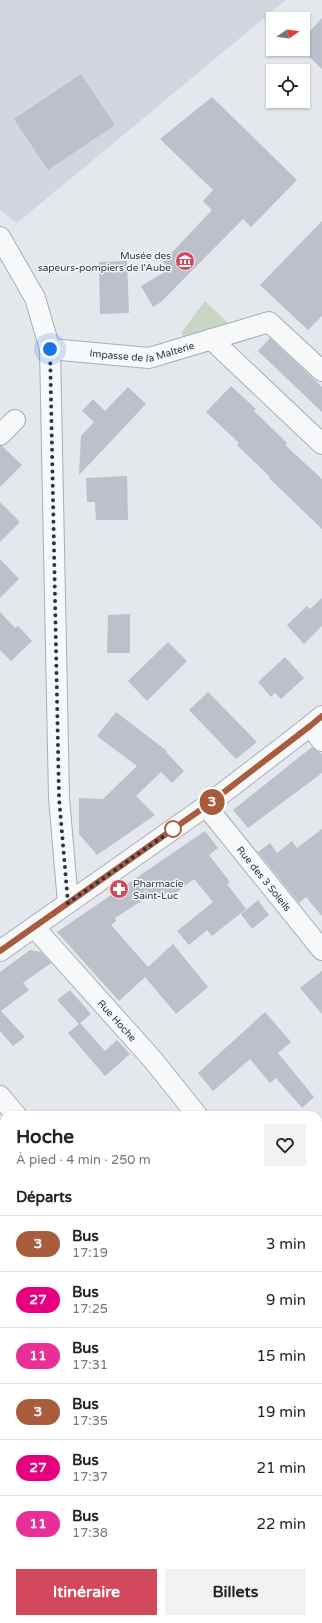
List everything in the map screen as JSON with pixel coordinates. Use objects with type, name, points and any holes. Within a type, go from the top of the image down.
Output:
[{"type":"street","points":[[0,237],[35,298],[50,349],[59,798],[68,903]]},
{"type":"street","name":"Impasse de la Malterie","points":[[50,349],[149,358],[269,322],[322,371]]},
{"type":"street","points":[[211,339],[322,444]]},
{"type":"street","points":[[0,435],[15,420]]},
{"type":"street","points":[[0,951],[318,728]]},
{"type":"street","name":"Rue des 3 Soleils","points":[[206,806],[322,950]]},
{"type":"street","name":"Rue Hoche","points":[[34,927],[153,1060],[194,1111]]},
{"type":"street","points":[[0,1096],[13,1111]]},
{"type":"shaded area","points":[[0,0],[286,0],[272,12],[266,12],[266,17],[17,223],[0,210]]},
{"type":"green space","points":[[205,301],[232,327],[185,338],[181,333]]},
{"type":"building","points":[[322,18],[322,69],[308,56],[310,56],[310,31]]},
{"type":"building","points":[[81,74],[115,125],[48,170],[14,119]]},
{"type":"building","points":[[212,97],[297,180],[251,227],[243,219],[161,302],[153,307],[141,286],[170,269],[163,262],[212,210],[203,201],[213,190],[160,139]]},
{"type":"building","points":[[322,221],[322,316],[308,330],[260,285]]},
{"type":"building","points":[[127,261],[129,313],[100,314],[99,262]]},
{"type":"building","points":[[270,338],[322,387],[322,412],[258,351]]},
{"type":"building","points":[[231,386],[256,409],[254,411],[287,443],[285,445],[322,479],[322,529],[269,478],[270,477],[237,445],[239,443],[206,412]]},
{"type":"building","points":[[128,387],[146,404],[79,475],[81,436],[94,422],[82,411],[93,399],[105,411]]},
{"type":"building","points":[[0,446],[2,446],[22,465],[0,487]]},
{"type":"building","points":[[127,476],[128,520],[96,520],[95,502],[87,502],[86,478]]},
{"type":"building","points":[[0,502],[20,522],[0,542]]},
{"type":"building","points":[[0,559],[19,579],[0,598]]},
{"type":"building","points":[[322,598],[322,626],[304,644],[287,625],[307,606],[310,609]]},
{"type":"building","points":[[0,612],[15,628],[18,626],[32,641],[11,661],[0,650]]},
{"type":"building","points":[[130,614],[130,653],[107,653],[108,615]]},
{"type":"building","points":[[168,642],[187,661],[147,701],[128,681]]},
{"type":"building","points":[[285,657],[304,678],[281,699],[275,693],[271,697],[258,682]]},
{"type":"building","points":[[208,692],[257,742],[236,759],[189,710]]},
{"type":"building","points":[[116,712],[167,751],[166,752],[184,771],[172,783],[161,772],[136,796],[155,815],[97,855],[79,834],[79,798],[103,799],[137,766],[97,736]]},
{"type":"building","points":[[312,747],[322,754],[322,773],[248,828],[233,810]]},
{"type":"building","points":[[322,829],[322,916],[306,897],[299,903],[258,852],[270,843],[277,853],[292,841],[297,848]]},
{"type":"building","points":[[205,831],[218,848],[209,855],[230,882],[227,884],[246,909],[212,936],[207,930],[189,945],[177,931],[213,902],[194,879],[172,896],[168,892],[161,896],[157,891],[115,918],[116,921],[111,925],[148,967],[173,944],[208,987],[176,1014],[145,977],[119,1001],[57,932]]},
{"type":"building","points":[[258,900],[269,915],[252,929],[241,914]]},
{"type":"building","points":[[30,950],[41,952],[51,963],[23,983],[29,990],[1,1011],[25,1037],[13,1046],[0,1031],[0,972]]},
{"type":"building","points":[[322,971],[322,1014],[300,988]]},
{"type":"building","points":[[70,990],[91,1014],[79,1024],[57,1000]]},
{"type":"building","points":[[265,1012],[291,1042],[278,1053],[314,1097],[302,1108],[276,1078],[270,1083],[250,1059],[213,1091],[198,1073]]},
{"type":"building","points":[[80,1023],[105,1051],[117,1040],[130,1054],[105,1076],[68,1033]]},
{"type":"bus line","name":"3","points":[[0,951],[206,806],[322,716]]},
{"type":"place","name":"Musée des sapeurs-pompiers de l'Aube","points":[[185,261]]},
{"type":"place","name":"Pharmacie Saint-Luc","points":[[119,889]]},
{"type":"route","points":[[50,349],[59,798],[68,903],[178,826],[173,829]]}]
